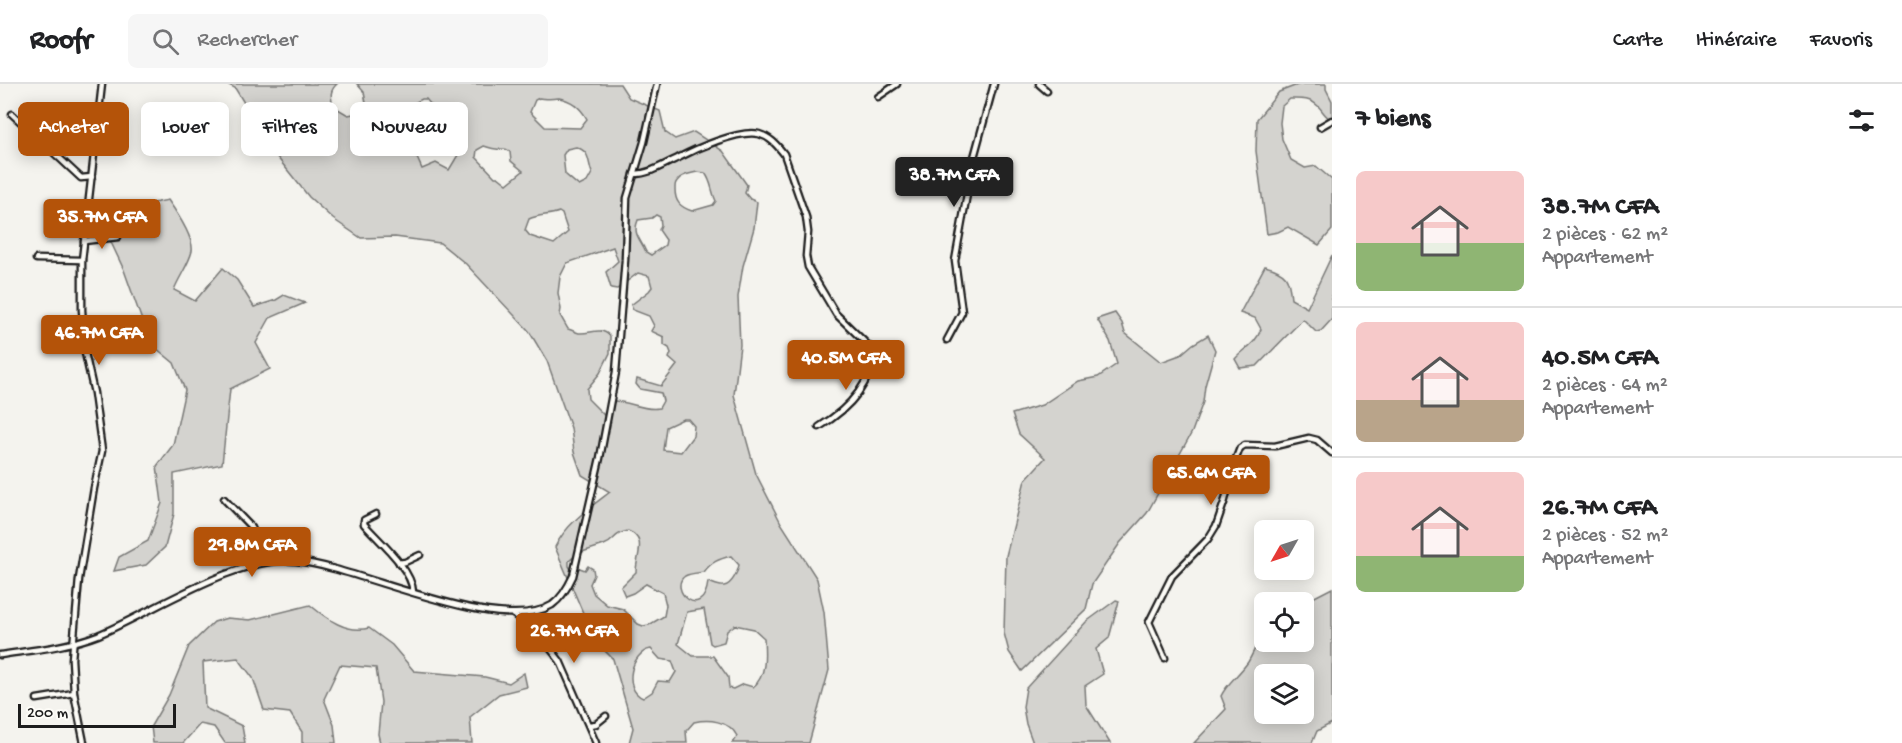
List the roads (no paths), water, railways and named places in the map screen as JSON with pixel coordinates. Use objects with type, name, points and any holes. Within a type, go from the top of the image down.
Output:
[{"type":"street","points":[[84,743],[74,693],[73,643],[79,579],[93,488],[102,451],[83,334],[82,260],[102,84]]},
{"type":"street","points":[[0,655],[73,643],[105,632],[159,604],[216,579],[267,562],[289,560],[308,562],[450,603],[513,614],[544,609],[554,604],[567,587],[576,566],[600,458],[616,372],[625,260],[626,204],[644,142],[657,84]]},
{"type":"street","points":[[878,97],[897,84]]},
{"type":"street","points":[[947,340],[962,312],[955,261],[973,161],[994,84]]},
{"type":"street","points":[[1039,84],[1047,91]]},
{"type":"street","points":[[12,114],[81,178],[92,177]]},
{"type":"street","points":[[1320,127],[1332,120]]},
{"type":"street","points":[[634,174],[650,172],[697,148],[750,132],[767,136],[784,154],[806,217],[808,267],[836,314],[874,351],[860,391],[843,410],[819,427]]},
{"type":"street","points":[[84,241],[118,237]]},
{"type":"street","points":[[36,259],[82,260]]},
{"type":"street","points":[[83,334],[86,330],[118,325]]},
{"type":"street","points":[[1165,658],[1149,622],[1172,576],[1208,539],[1215,526],[1240,448],[1245,445],[1275,446],[1309,438],[1317,440],[1332,453]]},
{"type":"street","points":[[224,499],[252,528],[267,562]]},
{"type":"street","points":[[376,514],[364,520],[364,524],[399,563],[413,585],[413,592]]},
{"type":"street","points":[[399,563],[420,555]]},
{"type":"street","points":[[513,614],[539,634],[560,661],[596,743]]},
{"type":"street","points":[[37,699],[74,693]]},
{"type":"street","points":[[588,724],[596,724],[606,716]]}]
